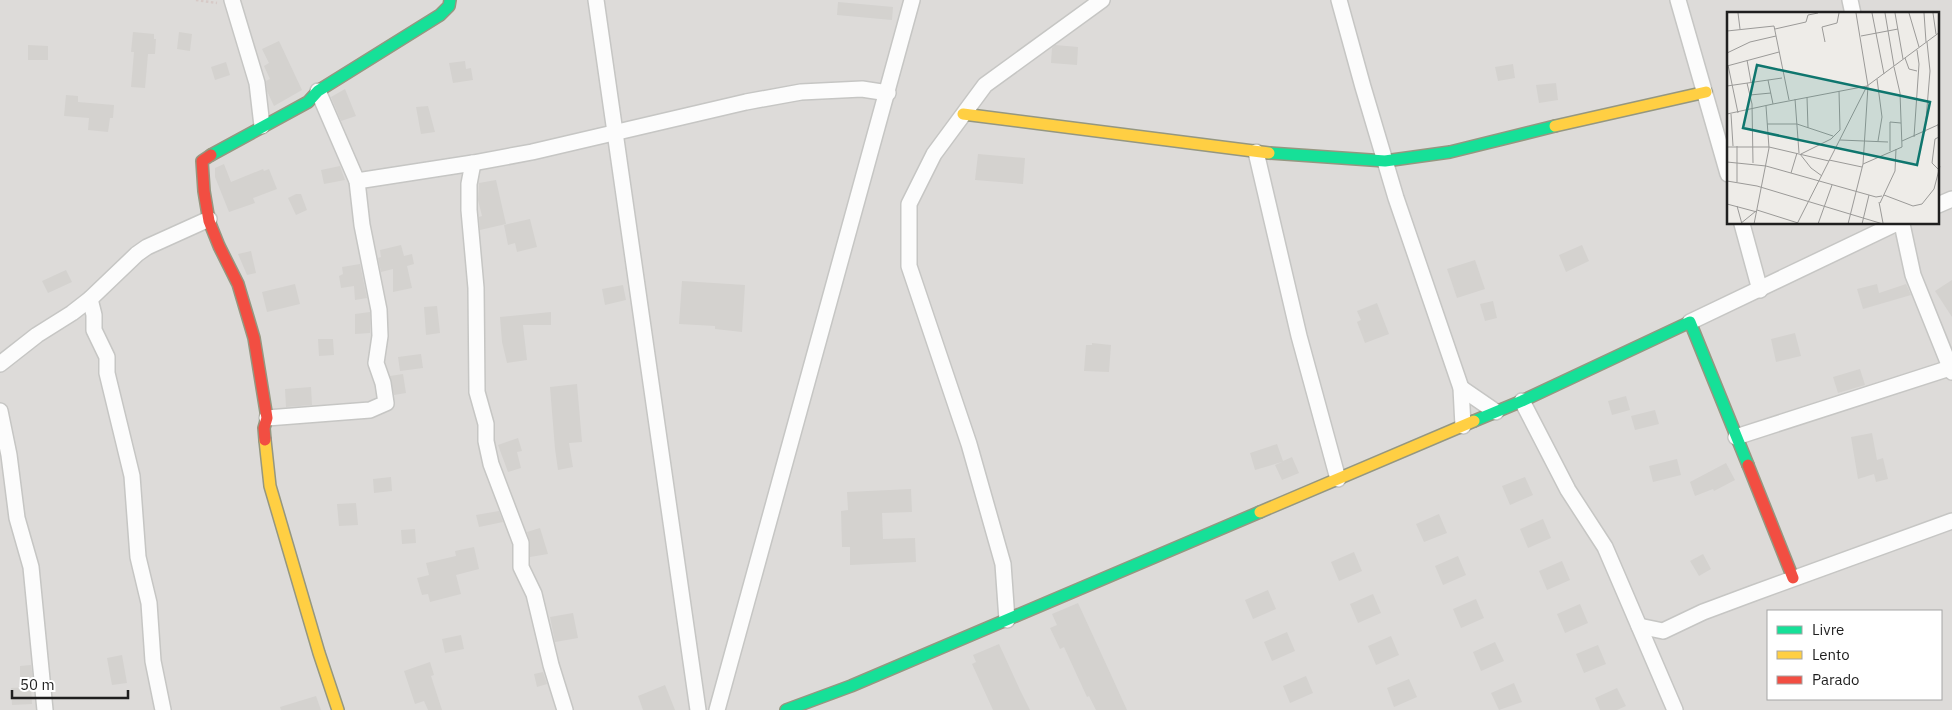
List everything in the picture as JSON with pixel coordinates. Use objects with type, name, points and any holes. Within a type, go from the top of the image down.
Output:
[{"type":"street","points":[[338,710],[319,653],[270,486],[264,428],[267,418],[259,363],[247,310],[230,266],[215,239],[209,219],[202,180],[202,161],[229,144],[308,102],[318,91],[440,15],[449,6],[450,0]]},
{"type":"street","points":[[596,0],[698,710]]},
{"type":"street","points":[[717,710],[750,597],[812,360],[888,93],[912,0]]},
{"type":"street","points":[[1007,620],[1003,564],[969,444],[910,266],[910,204],[934,154],[985,85],[1102,0]]},
{"type":"street","points":[[1339,0],[1385,161],[1428,295],[1461,388],[1464,426]]},
{"type":"street","points":[[1678,0],[1727,170]]},
{"type":"street","points":[[232,3],[256,83],[262,126]]},
{"type":"street","points":[[357,181],[473,163],[558,146],[746,102],[800,92],[862,89],[888,93]]},
{"type":"street","points":[[267,418],[370,410],[386,403],[383,383],[376,363],[380,336],[379,310],[362,225],[357,181],[318,91]]},
{"type":"street","points":[[963,114],[1256,152],[1385,161],[1450,152],[1549,127],[1706,92]]},
{"type":"street","points":[[1256,152],[1299,336],[1338,479]]},
{"type":"street","points":[[473,163],[469,184],[476,288],[477,392],[486,424],[486,441],[491,464],[521,542],[521,566],[534,594],[551,664],[565,710]]},
{"type":"street","points":[[1940,204],[1952,199]]},
{"type":"street","points":[[0,364],[37,335],[90,299],[137,254],[154,244],[209,219]]},
{"type":"street","points":[[1742,225],[1760,290]]},
{"type":"street","points":[[786,710],[851,686],[1522,401],[1760,290],[1893,225]]},
{"type":"street","points":[[1736,437],[1951,370],[1914,275],[1902,225]]},
{"type":"street","points":[[90,299],[94,315],[94,330],[107,357],[108,373],[132,476],[138,557],[149,602],[152,661],[163,710]]},
{"type":"street","points":[[1690,322],[1793,578]]},
{"type":"street","points":[[1461,388],[1496,412]]},
{"type":"street","points":[[1522,401],[1568,490],[1604,547],[1675,710]]},
{"type":"street","points":[[0,412],[9,454],[17,518],[30,567],[44,710]]},
{"type":"street","points":[[1639,626],[1663,631],[1703,612],[1952,521]]},
{"type":"street","points":[[1654,662],[1663,631]]},
{"type":"path","points":[[196,0],[232,3]]},
{"type":"shaded area","points":[[0,0],[1952,0],[1952,710],[0,710]]},
{"type":"building","points":[[838,2],[893,7],[892,20],[837,15]]},
{"type":"building","points":[[133,32],[154,34],[154,39],[156,39],[155,54],[148,54],[145,88],[131,87],[134,52],[131,52]]},
{"type":"building","points":[[179,32],[192,34],[190,51],[177,49]]},
{"type":"building","points":[[279,41],[302,90],[274,106],[267,91],[266,81],[270,79],[264,66],[269,63],[262,49]]},
{"type":"building","points":[[28,45],[48,46],[48,60],[28,60]]},
{"type":"building","points":[[1055,45],[1078,47],[1077,65],[1051,63],[1052,48]]},
{"type":"building","points":[[465,61],[466,69],[471,68],[473,80],[453,83],[449,63]]},
{"type":"building","points":[[226,62],[230,75],[215,80],[211,67]]},
{"type":"building","points":[[1513,64],[1515,78],[1498,81],[1495,67]]},
{"type":"building","points":[[1556,83],[1558,100],[1539,103],[1536,85]]},
{"type":"building","points":[[345,89],[356,116],[341,121],[331,97]]},
{"type":"building","points":[[66,95],[78,96],[78,102],[114,105],[113,118],[110,118],[108,132],[88,130],[89,118],[64,116]]},
{"type":"building","points":[[428,106],[435,132],[421,134],[416,107]]},
{"type":"building","points":[[978,154],[1025,158],[1023,184],[975,180]]},
{"type":"building","points":[[224,164],[231,182],[263,169],[264,171],[269,169],[277,189],[253,198],[255,203],[229,212],[215,177],[215,168]]},
{"type":"building","points":[[340,166],[345,180],[324,184],[321,170]]},
{"type":"building","points":[[496,180],[506,224],[480,230],[479,217],[482,216],[478,200],[479,183]]},
{"type":"building","points":[[301,194],[307,210],[296,215],[288,198]]},
{"type":"building","points":[[530,219],[537,247],[517,252],[515,243],[508,245],[504,225]]},
{"type":"building","points":[[401,245],[404,256],[412,254],[414,264],[407,266],[412,288],[393,292],[393,269],[381,272],[378,258],[381,257],[380,250]]},
{"type":"building","points":[[1582,245],[1589,261],[1566,272],[1559,255]]},
{"type":"building","points":[[251,251],[256,273],[247,275],[238,254]]},
{"type":"building","points":[[1475,260],[1485,289],[1457,298],[1447,269]]},
{"type":"building","points":[[360,264],[367,298],[355,300],[354,286],[341,288],[339,276],[343,274],[342,267]]},
{"type":"building","points":[[66,270],[72,282],[48,293],[42,281]]},
{"type":"building","points":[[1952,280],[1952,317],[1935,291]]},
{"type":"building","points":[[682,281],[745,285],[742,332],[715,329],[715,326],[679,324]]},
{"type":"building","points":[[295,284],[300,304],[267,312],[262,292]]},
{"type":"building","points":[[1877,284],[1879,293],[1906,284],[1911,295],[1863,309],[1857,289]]},
{"type":"building","points":[[623,285],[626,300],[605,305],[602,289]]},
{"type":"building","points":[[1493,301],[1497,318],[1485,321],[1480,304]]},
{"type":"building","points":[[1377,303],[1389,334],[1365,343],[1357,322],[1361,320],[1357,311]]},
{"type":"building","points":[[437,306],[440,333],[426,335],[424,307]]},
{"type":"building","points":[[370,312],[370,333],[355,334],[355,314]]},
{"type":"building","points":[[551,312],[551,325],[523,325],[527,360],[507,363],[502,342],[500,317]]},
{"type":"building","points":[[1795,333],[1801,356],[1776,362],[1771,339]]},
{"type":"building","points":[[318,339],[333,339],[334,355],[319,356]]},
{"type":"building","points":[[1092,343],[1111,345],[1109,372],[1084,371],[1086,345],[1092,345]]},
{"type":"building","points":[[421,354],[423,368],[400,371],[398,357]]},
{"type":"building","points":[[1860,369],[1865,385],[1838,393],[1833,377]]},
{"type":"building","points":[[403,374],[406,393],[394,395],[390,376]]},
{"type":"building","points":[[577,384],[582,442],[569,443],[573,467],[558,470],[550,387]]},
{"type":"building","points":[[311,387],[312,405],[286,407],[285,389]]},
{"type":"building","points":[[1626,396],[1630,410],[1612,415],[1608,401]]},
{"type":"building","points":[[1655,410],[1659,424],[1635,430],[1631,416]]},
{"type":"building","points":[[1872,433],[1877,460],[1883,458],[1888,479],[1876,482],[1874,474],[1858,479],[1851,437]]},
{"type":"building","points":[[518,438],[522,451],[517,452],[521,468],[508,472],[498,445]]},
{"type":"building","points":[[1277,444],[1283,461],[1292,457],[1299,473],[1282,480],[1275,465],[1282,462],[1255,470],[1250,453]]},
{"type":"building","points":[[1677,459],[1681,475],[1653,482],[1649,466]]},
{"type":"building","points":[[1726,463],[1735,480],[1714,491],[1713,489],[1695,496],[1690,482]]},
{"type":"building","points":[[391,477],[392,491],[374,493],[373,479]]},
{"type":"building","points":[[1525,477],[1533,495],[1510,505],[1502,486]]},
{"type":"building","points":[[911,489],[912,512],[882,513],[883,539],[915,538],[916,562],[850,565],[850,547],[842,547],[841,511],[848,510],[847,492]]},
{"type":"building","points":[[356,503],[358,525],[339,526],[337,504]]},
{"type":"building","points":[[499,511],[503,522],[479,527],[476,515]]},
{"type":"building","points":[[1439,514],[1447,533],[1424,542],[1416,524]]},
{"type":"building","points":[[1543,519],[1551,538],[1528,548],[1520,529]]},
{"type":"building","points":[[540,528],[548,554],[530,557],[530,543],[527,532]]},
{"type":"building","points":[[415,529],[416,543],[402,544],[401,530]]},
{"type":"building","points":[[474,547],[479,569],[456,575],[461,594],[430,602],[428,594],[422,595],[417,578],[429,575],[426,563],[456,556],[455,551]]},
{"type":"building","points":[[1354,552],[1362,571],[1339,581],[1331,562]]},
{"type":"building","points":[[1703,554],[1711,569],[1699,576],[1690,561]]},
{"type":"building","points":[[1458,556],[1466,575],[1443,585],[1435,566]]},
{"type":"building","points":[[1562,561],[1570,580],[1547,590],[1539,571]]},
{"type":"building","points":[[1268,590],[1276,609],[1253,619],[1245,600]]},
{"type":"building","points":[[1373,594],[1381,613],[1358,623],[1350,604]]},
{"type":"building","points":[[1476,599],[1484,618],[1461,628],[1453,609]]},
{"type":"building","points":[[1078,603],[1127,710],[1096,710],[1089,696],[1087,697],[1064,647],[1060,649],[1050,628],[1057,625],[1052,614]]},
{"type":"building","points":[[1580,604],[1588,623],[1565,633],[1557,614]]},
{"type":"building","points":[[573,613],[578,638],[555,642],[550,617]]},
{"type":"building","points":[[1287,632],[1295,651],[1272,661],[1264,642]]},
{"type":"building","points":[[461,635],[464,649],[445,653],[442,639]]},
{"type":"building","points":[[1391,636],[1399,655],[1376,665],[1368,646]]},
{"type":"building","points":[[1495,642],[1504,661],[1481,671],[1473,652]]},
{"type":"building","points":[[999,644],[1030,710],[993,710],[972,664],[976,662],[973,655]]},
{"type":"building","points":[[1598,645],[1606,664],[1584,673],[1576,654]]},
{"type":"building","points":[[122,655],[127,683],[112,685],[107,658]]},
{"type":"building","points":[[430,662],[434,675],[431,676],[442,710],[428,710],[424,701],[415,704],[404,671]]},
{"type":"building","points":[[31,665],[33,679],[20,680],[20,666]]},
{"type":"building","points":[[543,672],[547,684],[537,687],[534,674]]},
{"type":"building","points":[[1306,676],[1313,693],[1290,703],[1283,686]]},
{"type":"building","points":[[1409,679],[1417,697],[1394,707],[1387,688]]},
{"type":"building","points":[[1514,683],[1522,702],[1499,710],[1491,693]]},
{"type":"building","points":[[665,685],[675,710],[643,710],[638,696]]},
{"type":"building","points":[[31,687],[32,704],[12,705],[11,688]]},
{"type":"building","points":[[1617,688],[1626,706],[1617,710],[1600,710],[1595,698]]},
{"type":"building","points":[[316,696],[321,710],[281,710],[280,707]]},
{"type":"traffic: fast","points":[[211,155],[308,102],[318,91],[440,15],[449,6],[450,0]]},
{"type":"traffic: fast","points":[[1269,153],[1385,161],[1450,152],[1555,126]]},
{"type":"traffic: fast","points":[[1474,421],[1522,401],[1690,322],[1748,465]]},
{"type":"traffic: fast","points":[[786,710],[851,686],[1260,512]]},
{"type":"traffic: slow","points":[[1555,126],[1706,92]]},
{"type":"traffic: slow","points":[[963,114],[1269,153]]},
{"type":"traffic: slow","points":[[1260,512],[1474,421]]},
{"type":"traffic: slow","points":[[265,440],[270,486],[319,653],[338,710]]},
{"type":"traffic: jam","points":[[211,155],[202,161],[209,221],[238,284],[254,338],[267,418],[264,428],[265,440]]},
{"type":"traffic: jam","points":[[1748,465],[1793,578]]}]
